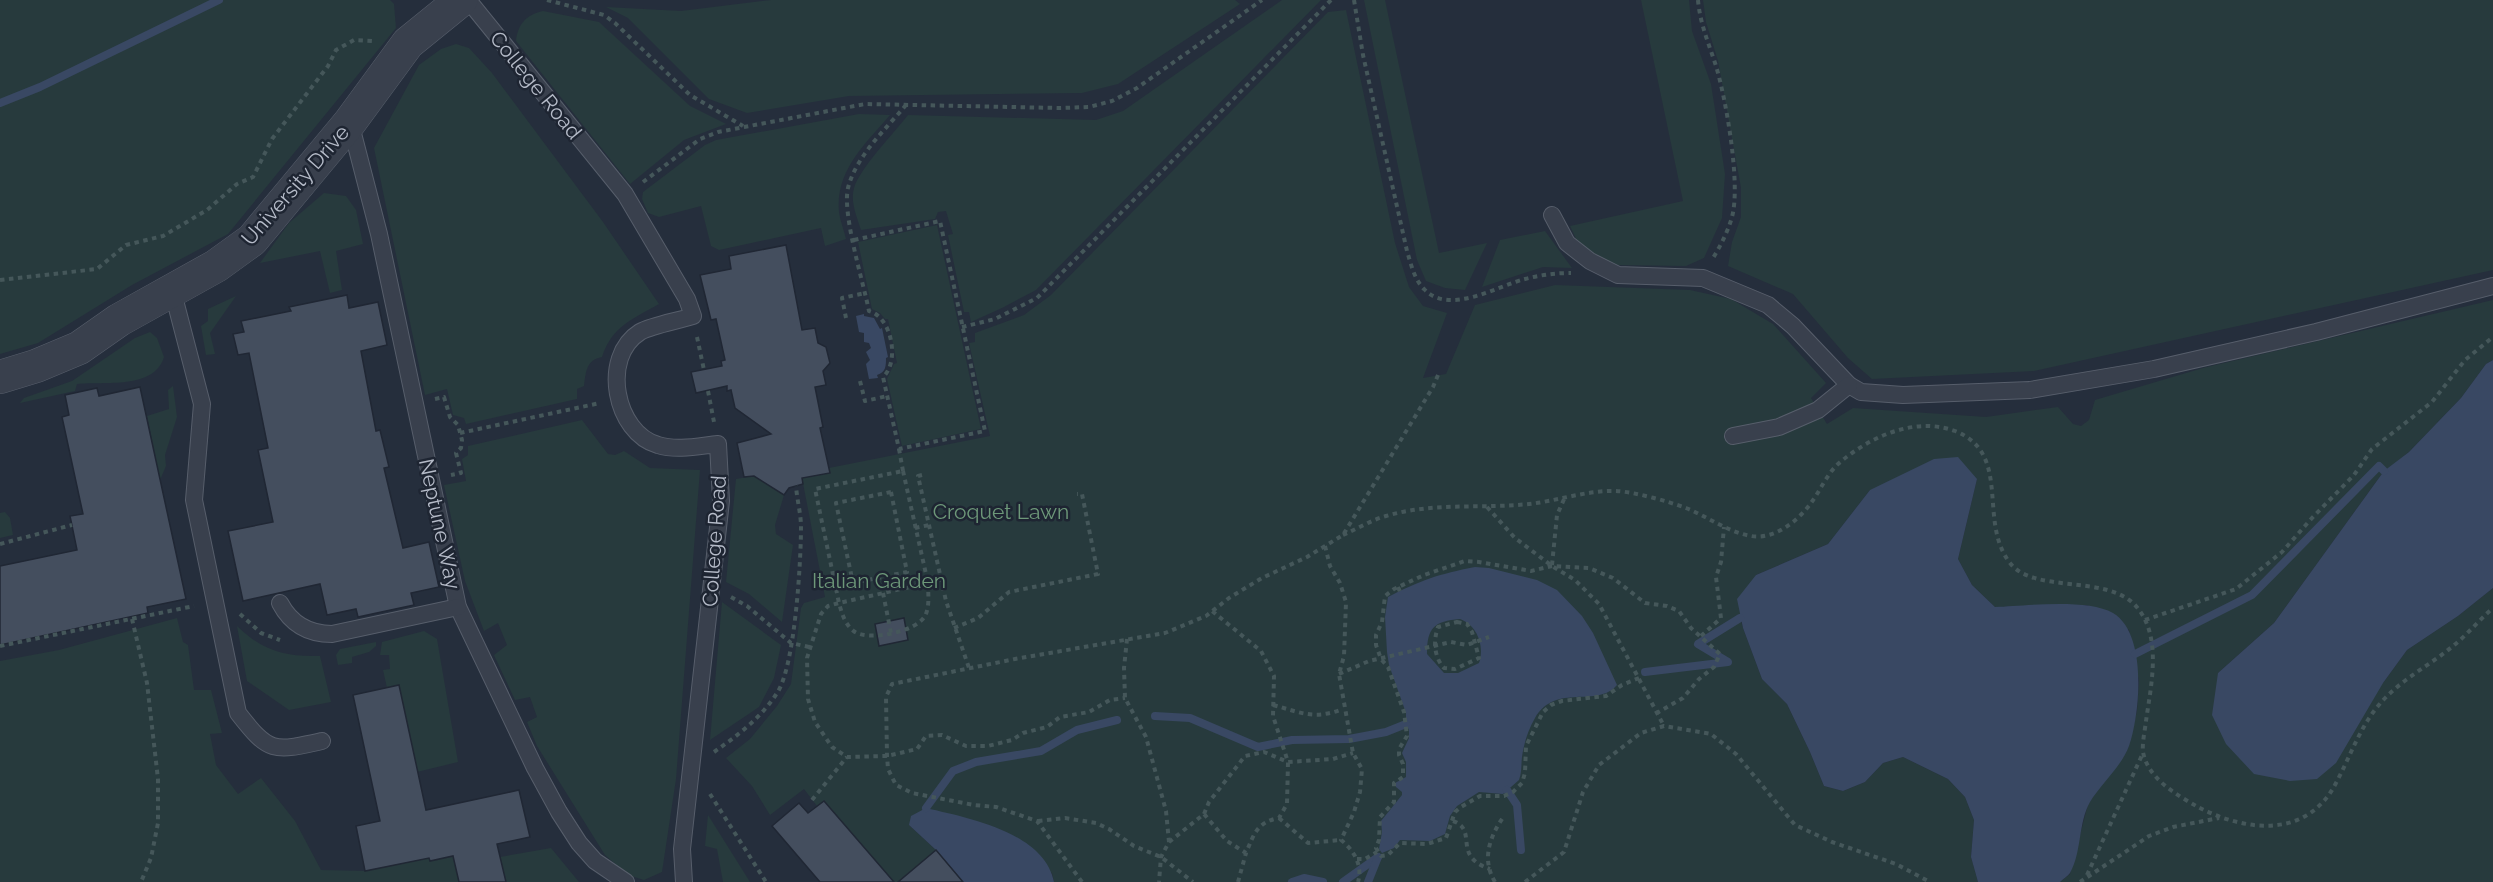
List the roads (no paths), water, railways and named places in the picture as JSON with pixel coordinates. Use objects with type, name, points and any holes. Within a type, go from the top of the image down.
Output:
[{"type":"street","name":"University Drive","points":[[0,377],[36,366],[79,348],[119,320],[216,266],[252,240],[350,122],[408,44],[460,0]]},
{"type":"lane","name":"College Road","points":[[468,0],[625,195],[687,298],[693,316],[640,332],[630,342],[619,367],[616,383],[618,399],[624,414],[633,429],[643,439],[670,448],[718,444],[721,501],[682,849],[684,882]]},
{"type":"lane","name":"Neptune Way","points":[[350,122],[379,234],[458,607],[535,768],[559,812],[579,843],[595,861],[626,882]]},
{"type":"lane","points":[[1552,215],[1567,243],[1590,261],[1618,275],[1703,278],[1768,305],[1793,326],[1849,385],[1862,392],[1903,395],[2030,390],[2154,369],[2316,332],[2493,286]]},
{"type":"lane","points":[[172,289],[202,404],[194,500],[238,713],[257,738],[272,748],[290,749],[322,741]]},
{"type":"lane","points":[[1733,436],[1779,427],[1818,410],[1849,385]]},
{"type":"lane","points":[[280,603],[299,626],[320,634],[332,634],[458,607]]},
{"type":"water","points":[[864,314],[864,316],[874,318],[880,329],[882,328],[888,357],[884,370],[877,375],[878,378],[869,379],[866,364],[870,360],[866,352],[871,348],[869,343],[864,342],[864,333],[859,332],[856,316]]},
{"type":"water","points":[[2493,360],[2493,588],[2458,616],[2407,650],[2383,683],[2336,763],[2317,779],[2290,781],[2254,774],[2226,744],[2212,715],[2218,673],[2274,623],[2384,471],[2409,452],[2461,398],[2486,364]]},
{"type":"water","points":[[1958,457],[1977,479],[1958,559],[1972,585],[1995,607],[2072,604],[2102,608],[2113,613],[2124,623],[2132,638],[2138,675],[2138,695],[2129,746],[2121,761],[2090,802],[2086,810],[2074,865],[2069,874],[2060,882],[1978,882],[1971,857],[1974,820],[1965,797],[1948,779],[1903,757],[1883,763],[1865,782],[1843,791],[1824,786],[1787,704],[1762,679],[1743,628],[1737,599],[1756,575],[1828,544],[1870,490],[1934,459]]},
{"type":"water","points":[[1475,567],[1489,568],[1537,580],[1557,590],[1582,616],[1593,633],[1617,685],[1609,692],[1565,698],[1544,707],[1530,727],[1519,780],[1503,794],[1479,792],[1457,806],[1450,816],[1445,834],[1430,841],[1400,840],[1394,848],[1382,853],[1379,849],[1381,821],[1402,795],[1395,783],[1406,777],[1406,762],[1402,753],[1409,738],[1406,713],[1389,665],[1387,652],[1385,617],[1388,597],[1430,578]],"holes":[[[1460,619],[1475,631],[1480,643],[1479,663],[1458,673],[1444,673],[1427,654],[1428,638],[1438,624]]]},
{"type":"water","points":[[926,808],[982,823],[1020,839],[1036,851],[1047,865],[1054,882],[963,882],[936,850],[909,825],[911,816]]},
{"type":"waterway","points":[[0,103],[40,87],[219,0]]},
{"type":"waterway","points":[[2135,654],[2252,595],[2379,466],[2384,471]]},
{"type":"waterway","points":[[1645,672],[1728,662],[1698,644],[1740,618]]},
{"type":"waterway","points":[[1155,716],[1190,718],[1258,747],[1292,740],[1349,739],[1386,732],[1406,724]]},
{"type":"waterway","points":[[926,808],[953,771],[976,762],[1041,751],[1077,730],[1117,720]]},
{"type":"waterway","points":[[1507,790],[1517,805],[1521,850]]},
{"type":"waterway","points":[[1343,882],[1378,857]]},
{"type":"waterway","points":[[1368,882],[1378,857]]},
{"type":"waterway","points":[[1292,882],[1304,878],[1323,882]]},
{"type":"park label","name":"Croquet Lawn","points":[[1001,511]]},
{"type":"park label","name":"Italian Garden","points":[[879,580]]}]
